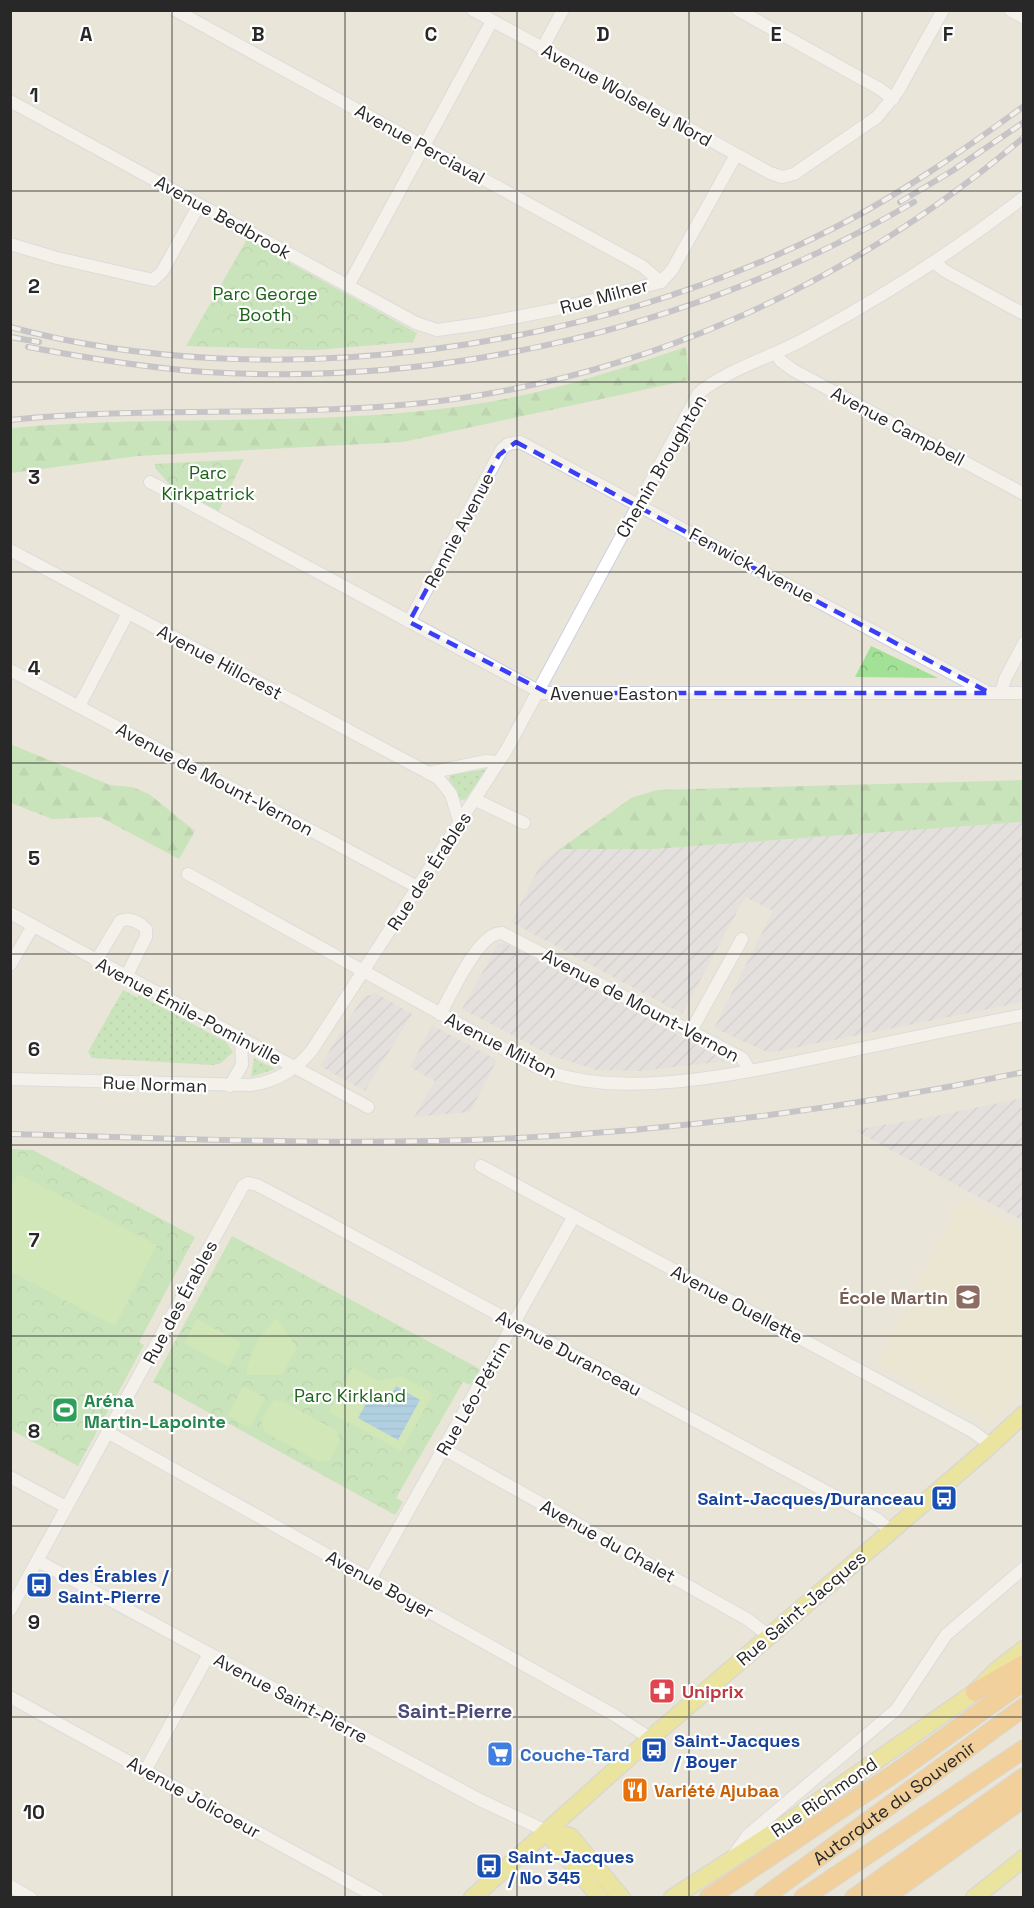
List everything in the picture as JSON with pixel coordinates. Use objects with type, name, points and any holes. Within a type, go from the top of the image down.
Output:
[{"type":"highway","points":[[975,1692],[1023,1664]]},
{"type":"highway","points":[[708,1898],[898,1771],[1023,1681]]},
{"type":"highway","name":"Autoroute du Souvenir","points":[[763,1898],[1023,1707]]},
{"type":"highway","name":"Autoroute du Souvenir","points":[[803,1898],[1023,1749]]},
{"type":"highway","points":[[854,1898],[1023,1777]]},
{"type":"highway","points":[[884,1898],[1023,1798]]},
{"type":"main road","name":"Rue Saint-Jacques","points":[[472,1898],[650,1738],[1023,1416]]},
{"type":"main road","name":"Rue Richmond","points":[[672,1898],[975,1692],[1023,1649]]},
{"type":"main road","name":"Avenue Saint-Pierre","points":[[546,1831],[600,1898]]},
{"type":"main road","name":"Avenue Saint-Pierre","points":[[546,1831],[570,1836],[622,1898]]},
{"type":"main road","points":[[974,1898],[1023,1858]]},
{"type":"street","name":"Avenue Perciaval","points":[[175,10],[650,270],[660,282]]},
{"type":"street","name":"Avenue Wolseley Nord","points":[[473,10],[736,155],[782,177],[799,171],[863,129],[893,99]]},
{"type":"street","points":[[542,49],[563,10]]},
{"type":"street","points":[[738,10],[880,89],[893,99],[943,10]]},
{"type":"street","points":[[1010,10],[1023,18]]},
{"type":"street","points":[[348,286],[492,21]]},
{"type":"street","name":"Avenue Bedbrook","points":[[12,107],[422,326],[437,330]]},
{"type":"street","name":"Rue Milner","points":[[437,330],[552,310],[660,282],[672,270],[736,155]]},
{"type":"street","name":"Chemin Broughton","points":[[499,762],[539,692],[637,504],[698,394],[712,384],[776,354],[860,309],[934,262],[1023,196]]},
{"type":"street","points":[[10,244],[57,258],[153,279],[162,272],[199,205]]},
{"type":"street","points":[[934,262],[945,271],[1023,315]]},
{"type":"street","name":"Avenue Campbell","points":[[776,354],[793,370],[1023,494]]},
{"type":"street","name":"Fenwick Avenue","points":[[512,442],[524,444],[996,693]]},
{"type":"street","name":"Rennie Avenue","points":[[409,622],[499,455],[505,445],[512,442]]},
{"type":"street","name":"Avenue Easton","points":[[150,482],[539,692],[1023,693]]},
{"type":"street","name":"Avenue Hillcrest","points":[[10,550],[428,773],[448,787],[460,824]]},
{"type":"street","points":[[79,706],[128,613]]},
{"type":"street","points":[[996,693],[1023,643]]},
{"type":"street","name":"Avenue de Mount-Vernon","points":[[10,670],[419,888]]},
{"type":"street","points":[[428,773],[486,761],[499,762]]},
{"type":"street","name":"Rue des Érables","points":[[294,1067],[312,1050],[499,762]]},
{"type":"street","points":[[476,800],[524,823]]},
{"type":"street","name":"Avenue Milton","points":[[188,874],[542,1069],[582,1081],[637,1083],[750,1071],[1023,1015]]},
{"type":"street","name":"Avenue Émile-Pominville","points":[[10,913],[368,1107]]},
{"type":"street","points":[[96,961],[120,921],[131,920],[140,924],[146,929],[146,937],[126,977]]},
{"type":"street","points":[[10,965],[33,926]]},
{"type":"street","name":"Avenue de Mount-Vernon","points":[[440,1014],[481,943],[493,933],[511,936],[742,1058],[750,1071]]},
{"type":"street","points":[[691,1031],[742,939]]},
{"type":"street","points":[[230,1086],[242,1065],[241,1038]]},
{"type":"street","name":"Rue Norman","points":[[10,1079],[230,1086],[270,1081],[294,1067]]},
{"type":"street","name":"Avenue Ouellette","points":[[481,1167],[972,1431],[991,1445]]},
{"type":"street","name":"Rue des Érables","points":[[10,1610],[245,1184]]},
{"type":"street","name":"Avenue Duranceau","points":[[245,1184],[257,1185],[877,1519],[891,1530]]},
{"type":"street","name":"Rue Léo-Pétrin","points":[[370,1579],[574,1216]]},
{"type":"street","name":"Avenue Boyer","points":[[109,1432],[622,1720],[650,1738]]},
{"type":"street","name":"Avenue du Chalet","points":[[444,1449],[747,1619],[769,1636]]},
{"type":"street","points":[[10,1477],[66,1507]]},
{"type":"street","name":"Avenue Saint-Pierre","points":[[38,1561],[503,1812],[546,1831]]},
{"type":"street","points":[[731,1859],[745,1837],[896,1710],[946,1635],[1023,1568]]},
{"type":"street","points":[[145,1771],[209,1654]]},
{"type":"street","name":"Avenue Jolicoeur","points":[[10,1697],[378,1898]]},
{"type":"street","points":[[10,1886],[31,1898]]},
{"type":"highlighted area","points":[[516,442],[990,693],[548,693],[409,622],[499,455]]},
{"type":"shaded area","points":[[1023,822],[1023,1002],[769,1053],[714,1028],[773,911],[745,897],[682,1014],[511,922],[542,862],[560,849],[654,849]]},
{"type":"shaded area","points":[[505,943],[725,1061],[641,1071],[596,1070],[552,1056],[462,1009],[498,944]]},
{"type":"shaded area","points":[[376,993],[412,1014],[365,1091],[320,1066],[363,997]]},
{"type":"shaded area","points":[[432,1025],[497,1060],[470,1112],[414,1117],[435,1081],[410,1067]]},
{"type":"shaded area","points":[[1023,1098],[1023,1221],[854,1130],[936,1116]]},
{"type":"shaded area","name":"École Martin","points":[[962,1199],[1023,1230],[1023,1392],[990,1421],[878,1364]]},
{"type":"green space","name":"Parc George Booth","points":[[247,239],[417,333],[413,342],[314,350],[186,346]]},
{"type":"green space","points":[[686,347],[689,380],[403,442],[138,456],[11,473],[11,428],[127,422],[360,416],[418,411],[476,404],[529,394]]},
{"type":"green space","name":"Parc Kirkpatrick","points":[[244,459],[218,512],[171,486],[155,468],[155,464]]},
{"type":"green space","points":[[871,646],[938,678],[855,677]]},
{"type":"green space","points":[[10,744],[110,785],[132,787],[149,794],[195,831],[179,859],[100,817],[52,819],[11,803]]},
{"type":"green space","points":[[487,769],[466,799],[461,800],[449,779],[450,775]]},
{"type":"green space","points":[[1023,780],[1023,822],[654,849],[560,849],[631,798],[657,790]]},
{"type":"green space","points":[[123,990],[137,997],[139,995],[226,1042],[233,1052],[221,1063],[213,1065],[92,1058],[88,1052]]},
{"type":"green space","points":[[254,1058],[275,1069],[251,1077]]},
{"type":"green space","points":[[10,1149],[33,1150],[195,1237],[139,1342],[144,1345],[78,1466],[11,1430]]},
{"type":"green space","points":[[18,1174],[157,1245],[115,1326],[11,1272],[11,1188]]},
{"type":"green space","name":"Parc Kirkland","points":[[232,1236],[480,1369],[470,1385],[463,1382],[396,1498],[403,1502],[395,1515],[153,1382]]},
{"type":"green space","points":[[277,1318],[297,1348],[282,1375],[246,1375],[256,1344]]},
{"type":"green space","points":[[197,1319],[241,1343],[229,1367],[184,1343]]},
{"type":"green space","points":[[353,1367],[378,1381],[401,1376],[433,1394],[401,1451],[329,1412]]},
{"type":"green space","points":[[243,1386],[265,1398],[250,1428],[228,1416]]},
{"type":"green space","points":[[274,1400],[282,1401],[337,1431],[340,1441],[330,1460],[319,1462],[265,1432],[261,1420]]},
{"type":"water","points":[[396,1386],[420,1400],[398,1440],[358,1418],[369,1398],[385,1406]]},
{"type":"railway","points":[[10,327],[111,348],[215,358],[322,359],[430,350],[537,331],[641,305],[741,270],[834,228],[907,186],[1024,106]]},
{"type":"railway","points":[[900,202],[952,171],[1024,122]]},
{"type":"railway","points":[[10,420],[153,412],[295,411],[390,406],[477,396],[563,378],[647,353],[728,322],[807,284],[882,241],[955,191],[1024,137]]},
{"type":"railway","points":[[28,347],[117,362],[206,372],[298,374],[391,369],[482,357],[573,339],[662,314],[749,283],[833,246],[914,202]]},
{"type":"railway","points":[[10,337],[39,342]]},
{"type":"railway","points":[[10,1134],[374,1142],[562,1135],[761,1116],[893,1097],[1024,1072]]},
{"type":"place","name":"École Martin","points":[[968,1297]]},
{"type":"place","name":"Aréna Martin-Lapointe","points":[[65,1410]]},
{"type":"place","name":"Saint-Jacques/Duranceau","points":[[944,1498]]},
{"type":"place","name":"des Érables / Saint-Pierre","points":[[39,1585]]},
{"type":"place","name":"Uniprix","points":[[662,1691]]},
{"type":"place","name":"Saint-Jacques / Boyer","points":[[654,1750]]},
{"type":"place","name":"Couche-Tard","points":[[500,1754]]},
{"type":"place","name":"Variété Ajubaa","points":[[635,1790]]},
{"type":"place","name":"Saint-Jacques / No 345","points":[[489,1866]]},
{"type":"district","name":"Saint-Pierre","points":[[455,1711]]}]
